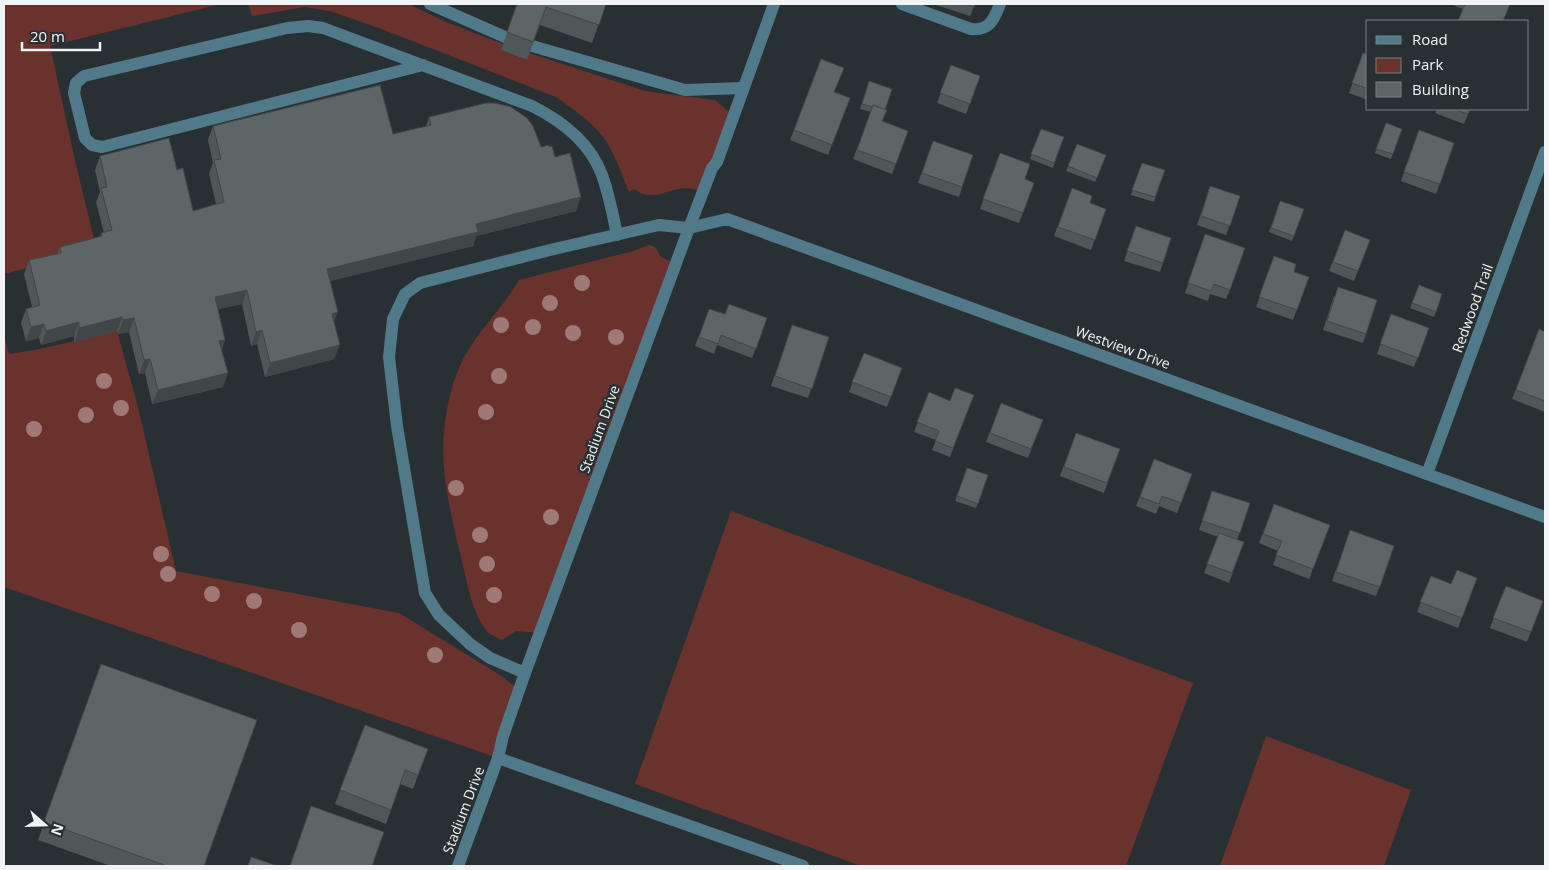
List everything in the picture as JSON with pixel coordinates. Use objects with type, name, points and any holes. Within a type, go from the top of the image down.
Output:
[{"type":"street","points":[[430,4],[505,37]]},
{"type":"street","name":"Stadium Drive","points":[[458,866],[498,758],[502,736],[689,228],[716,162],[774,4]]},
{"type":"street","points":[[902,4],[971,29],[980,30],[987,26],[994,18],[1000,4]]},
{"type":"street","points":[[423,65],[102,147],[92,145],[85,138],[74,93],[76,84],[84,76],[287,28],[323,28],[423,65],[532,106],[552,116],[571,130],[594,157],[602,173],[617,235]]},
{"type":"street","points":[[532,46],[685,90],[743,88]]},
{"type":"street","name":"Redwood Trail","points":[[1427,474],[1545,152]]},
{"type":"street","name":"Westview Drive","points":[[689,228],[727,218],[1545,517]]},
{"type":"street","points":[[526,673],[490,658],[470,644],[439,615],[425,592],[397,426],[389,357],[393,318],[405,294],[420,283],[659,225],[689,228]]},
{"type":"street","points":[[498,758],[803,866]]},
{"type":"green space","points":[[4,4],[221,4],[50,46],[96,247],[55,261],[4,274]]},
{"type":"green space","points":[[248,4],[409,4],[446,22],[503,44],[501,50],[526,60],[529,53],[645,91],[715,100],[733,115],[703,191],[682,188],[656,195],[640,193],[634,189],[629,192],[619,166],[606,141],[583,117],[556,97],[330,11],[305,7],[252,16]]},
{"type":"green space","points":[[649,245],[655,247],[661,257],[676,264],[540,633],[516,631],[502,640],[487,632],[474,608],[448,499],[443,448],[444,431],[449,399],[456,375],[479,334],[519,280],[633,251]]},
{"type":"green space","points":[[117,331],[138,407],[176,571],[399,613],[500,675],[519,690],[498,758],[4,587],[4,335],[9,354],[40,349]]},
{"type":"green space","points":[[731,511],[1193,683],[1126,866],[861,866],[635,784]]},
{"type":"green space","points":[[1266,736],[1411,790],[1384,866],[1220,866]]},
{"type":"building","points":[[517,4],[606,4],[599,25],[546,7],[533,42],[507,32]]},
{"type":"building","points":[[1465,4],[1510,4],[1503,20],[1458,20]]},
{"type":"building","points":[[1363,53],[1366,54],[1366,88],[1352,83]]},
{"type":"building","points":[[821,59],[844,68],[834,92],[850,98],[832,145],[794,130]]},
{"type":"building","points":[[951,65],[980,76],[970,104],[940,93]]},
{"type":"building","points":[[869,81],[892,89],[885,110],[873,105],[873,107],[862,104]]},
{"type":"building","points":[[380,85],[393,134],[431,125],[429,117],[486,103],[511,107],[527,118],[533,126],[541,147],[552,146],[555,157],[570,153],[581,197],[476,224],[478,232],[327,269],[338,312],[332,314],[340,345],[270,363],[262,330],[256,332],[247,290],[215,297],[225,340],[219,341],[228,373],[158,390],[150,359],[144,360],[134,318],[123,320],[122,317],[79,328],[79,322],[46,331],[44,324],[31,327],[26,309],[40,305],[29,260],[61,253],[60,247],[102,236],[101,233],[112,230],[101,188],[107,187],[100,156],[169,138],[177,170],[183,168],[193,211],[224,202],[214,160],[221,159],[213,126]]},
{"type":"building","points":[[873,105],[887,110],[882,121],[908,131],[896,164],[857,150]]},
{"type":"building","points":[[1457,110],[1470,110],[1468,114]]},
{"type":"building","points":[[1386,123],[1402,129],[1393,154],[1376,149]]},
{"type":"building","points":[[1041,129],[1064,137],[1054,163],[1031,154]]},
{"type":"building","points":[[1419,130],[1454,143],[1440,184],[1404,172]]},
{"type":"building","points":[[933,141],[973,155],[962,187],[922,173]]},
{"type":"building","points":[[1077,144],[1106,155],[1097,178],[1068,166]]},
{"type":"building","points":[[1000,153],[1030,164],[1025,179],[1034,183],[1023,213],[983,199]]},
{"type":"building","points":[[1142,163],[1165,170],[1155,197],[1132,190]]},
{"type":"building","points":[[1210,186],[1240,196],[1230,226],[1201,216]]},
{"type":"building","points":[[1072,188],[1092,196],[1090,203],[1106,209],[1095,240],[1058,227]]},
{"type":"building","points":[[1280,201],[1304,209],[1294,236],[1271,228]]},
{"type":"building","points":[[1136,226],[1171,238],[1163,263],[1127,251]]},
{"type":"building","points":[[1345,230],[1370,240],[1358,271],[1333,262]]},
{"type":"building","points":[[1205,234],[1245,248],[1230,290],[1214,284],[1211,291],[1188,283]]},
{"type":"building","points":[[1274,256],[1296,264],[1294,272],[1309,277],[1297,310],[1259,297]]},
{"type":"building","points":[[1419,285],[1442,294],[1436,312],[1412,303]]},
{"type":"building","points":[[1338,287],[1377,300],[1366,334],[1327,321]]},
{"type":"building","points":[[729,304],[767,318],[756,349],[721,335],[718,344],[699,337],[709,309],[725,314]]},
{"type":"building","points":[[1391,314],[1429,328],[1418,358],[1380,344]]},
{"type":"building","points":[[792,325],[829,337],[812,389],[775,376]]},
{"type":"building","points":[[1539,329],[1545,332],[1545,401],[1516,390]]},
{"type":"building","points":[[864,353],[902,368],[891,397],[852,382]]},
{"type":"building","points":[[955,388],[974,395],[953,448],[935,441],[939,431],[917,422],[929,392],[950,401]]},
{"type":"building","points":[[1001,403],[1043,420],[1031,449],[990,433]]},
{"type":"building","points":[[1076,433],[1120,449],[1107,483],[1064,467]]},
{"type":"building","points":[[1154,459],[1192,474],[1181,503],[1162,496],[1159,504],[1140,497]]},
{"type":"building","points":[[967,468],[988,475],[978,504],[957,496]]},
{"type":"building","points":[[1212,491],[1250,503],[1240,533],[1202,521]]},
{"type":"building","points":[[1274,504],[1330,525],[1313,569],[1276,555],[1282,541],[1263,534]]},
{"type":"building","points":[[1350,530],[1394,546],[1380,587],[1336,572]]},
{"type":"building","points":[[1219,533],[1244,542],[1232,573],[1207,564]]},
{"type":"building","points":[[1457,570],[1477,578],[1462,618],[1420,602],[1431,576],[1451,584]]},
{"type":"building","points":[[1506,586],[1543,601],[1531,632],[1493,618]]},
{"type":"building","points":[[101,664],[257,720],[204,866],[167,866],[44,822]]},
{"type":"building","points":[[365,725],[428,749],[418,775],[405,770],[391,810],[340,790]]},
{"type":"building","points":[[311,806],[384,832],[372,866],[290,866]]},
{"type":"building","points":[[251,857],[278,866],[248,866]]}]
